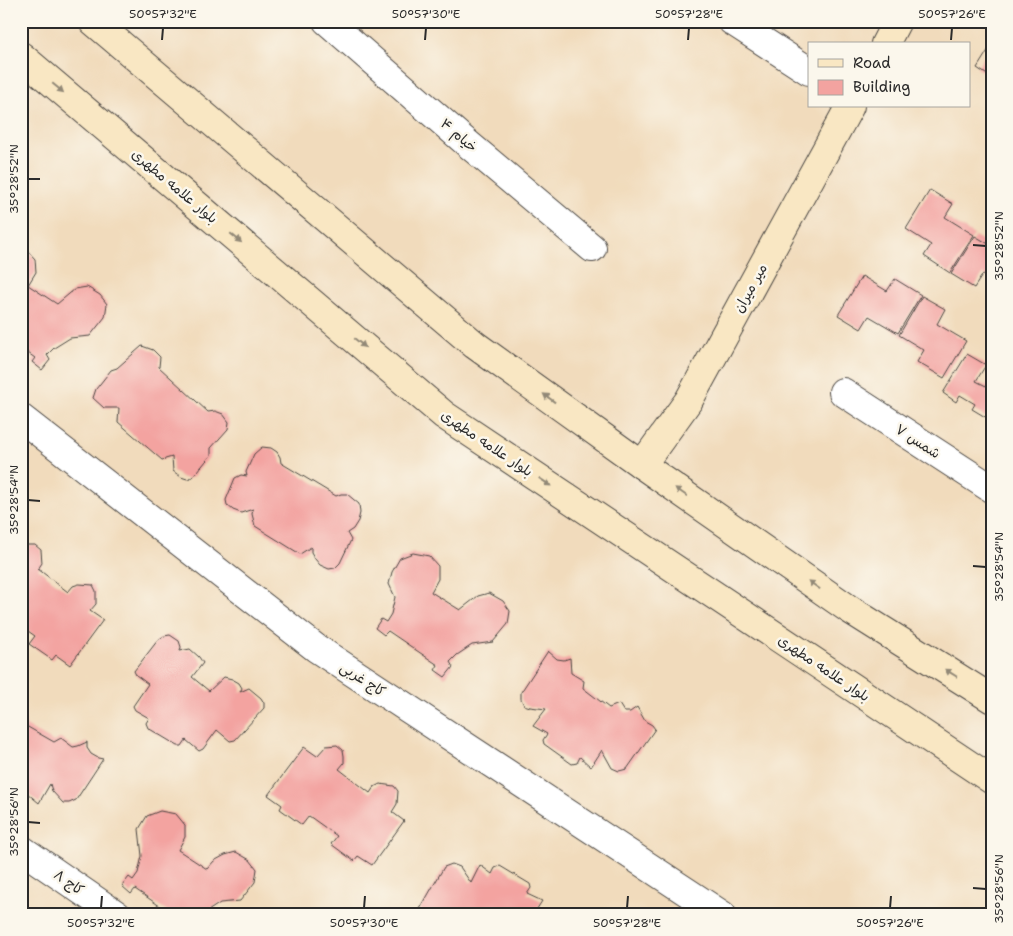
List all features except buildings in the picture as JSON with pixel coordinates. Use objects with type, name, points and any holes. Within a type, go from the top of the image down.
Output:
[{"type":"main road","points":[[92,21],[476,345],[642,465],[849,609],[992,700]]},
{"type":"main road","points":[[886,42],[897,21]]},
{"type":"main road","name":"بلوار علامه مطهری","points":[[21,56],[444,415],[992,780]]},
{"type":"main road","name":"میر میران","points":[[642,465],[689,400],[849,108]]},
{"type":"street","name":"خیام ۴","points":[[327,21],[468,144],[592,248]]},
{"type":"street","points":[[732,21],[808,70]]},
{"type":"street","name":"شمس ۷","points":[[843,392],[992,489]]},
{"type":"street","name":"کاج غربی","points":[[21,418],[316,648],[722,915]]},
{"type":"street","name":"کاج ۸","points":[[21,849],[117,915]]}]
